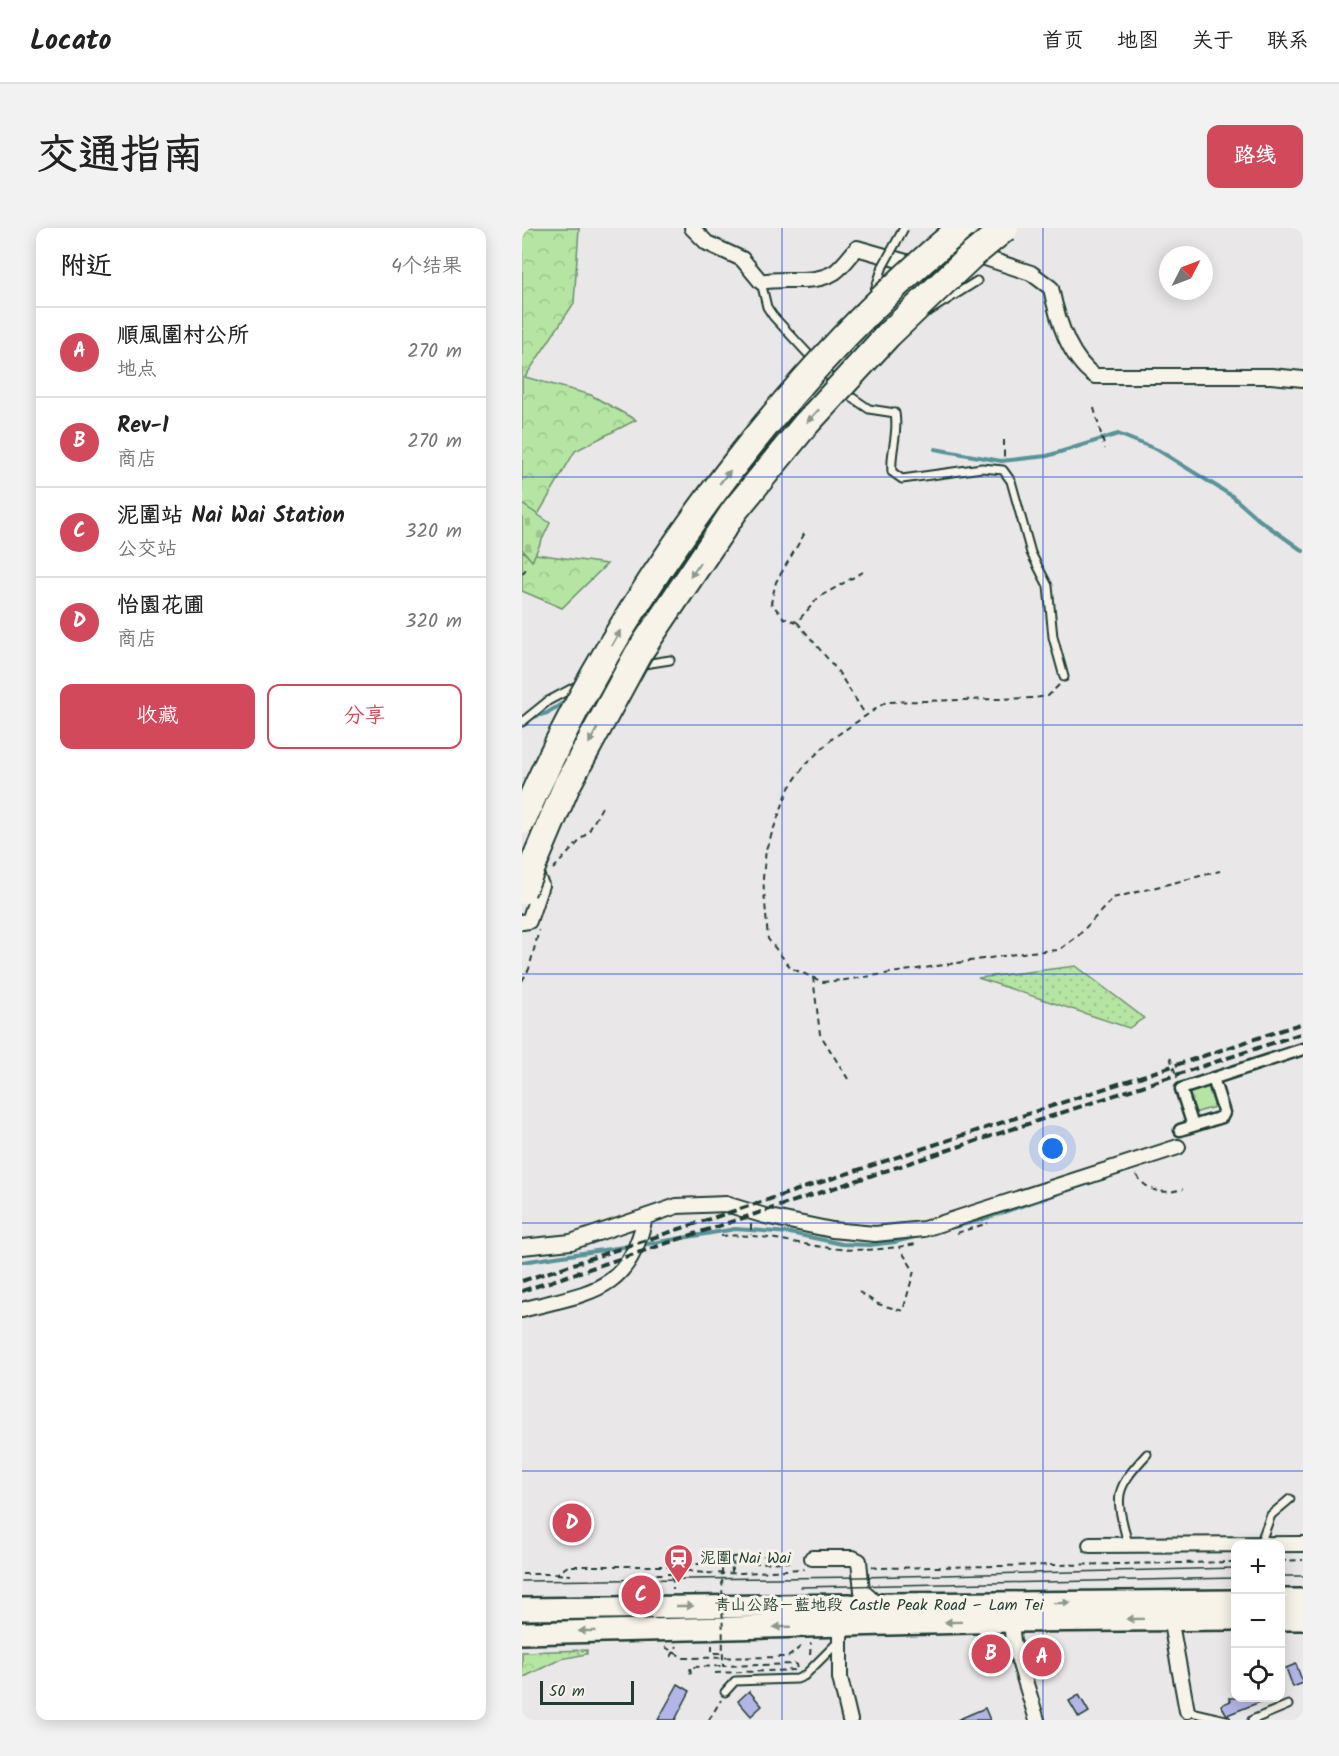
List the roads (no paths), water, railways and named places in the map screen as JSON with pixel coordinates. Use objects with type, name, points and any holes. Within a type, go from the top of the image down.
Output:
[{"type":"highway","points":[[522,821],[541,777],[616,636],[712,494],[784,404],[867,315],[961,228]]},
{"type":"highway","points":[[531,886],[567,785],[638,654],[735,510],[805,425],[888,335],[970,257],[1005,228]]},
{"type":"main road","name":"青山公路－藍地段 Castle Peak Road – Lam Tei","points":[[522,1609],[863,1600],[1008,1612],[1231,1619]]},
{"type":"main road","points":[[1285,1600],[1303,1600]]},
{"type":"main road","name":"青山公路－藍地段 Castle Peak Road – Lam Tei","points":[[522,1633],[840,1633],[1008,1612],[1231,1601]]},
{"type":"main road","points":[[1285,1619],[1303,1619]]},
{"type":"street","points":[[692,228],[707,243],[742,259],[761,282],[773,279],[808,280],[823,276],[836,271],[857,248],[913,264],[937,259],[955,248],[1031,273],[1051,288],[1059,324],[1086,369],[1095,376],[1271,376],[1303,379]]},
{"type":"street","points":[[522,873],[531,886],[541,885],[528,921],[522,922]]},
{"type":"street","points":[[1193,1126],[1181,1089],[1303,1049]]},
{"type":"street","points":[[1180,1130],[1222,1117],[1224,1113],[1213,1078]]},
{"type":"street","points":[[522,1246],[571,1242],[677,1206],[726,1204],[765,1216],[832,1230],[875,1234],[924,1229],[1178,1147]]},
{"type":"street","points":[[522,1310],[608,1285],[632,1259],[641,1237],[645,1217]]},
{"type":"street","points":[[1090,1545],[1231,1544]]},
{"type":"street","points":[[1285,1544],[1303,1544]]},
{"type":"street","points":[[809,1563],[853,1558],[859,1561],[863,1600]]},
{"type":"street","points":[[1008,1612],[1013,1641],[1037,1720]]},
{"type":"street","points":[[1170,1618],[1187,1711]]},
{"type":"street","points":[[840,1633],[840,1678],[850,1720]]},
{"type":"lane","points":[[867,315],[883,266],[904,228]]},
{"type":"lane","points":[[888,335],[977,281]]},
{"type":"lane","points":[[761,282],[767,307],[773,316],[827,375],[851,398],[869,409],[895,413],[898,426],[891,457],[892,472],[902,479],[982,468],[1005,473],[1011,481],[1031,553],[1048,586],[1053,637],[1064,677]]},
{"type":"lane","points":[[617,670],[670,660]]},
{"type":"lane","points":[[522,722],[561,693],[609,672]]},
{"type":"lane","points":[[1128,1544],[1118,1496],[1126,1477],[1148,1454]]},
{"type":"lane","points":[[1262,1540],[1271,1515],[1290,1499]]},
{"type":"lane","points":[[725,1692],[735,1681],[804,1676],[840,1633]]},
{"type":"lane","points":[[1252,1720],[1288,1705]]},
{"type":"lane","points":[[1187,1711],[1226,1720]]},
{"type":"waterway","points":[[935,449],[1001,461],[1047,456],[1118,434],[1158,450],[1232,496],[1258,519],[1303,551]]},
{"type":"waterway","points":[[530,718],[547,713],[568,700]]},
{"type":"waterway","points":[[641,1245],[735,1229],[790,1233],[842,1244],[870,1245],[895,1242],[977,1221],[1152,1162]]},
{"type":"waterway","points":[[522,1262],[630,1246]]},
{"type":"tram line","points":[[522,1581],[861,1577],[1231,1568]]},
{"type":"tram line","points":[[1285,1576],[1303,1576]]},
{"type":"tram line","points":[[801,1587],[1231,1578]]},
{"type":"railway","points":[[522,1281],[1303,1023]]},
{"type":"railway","points":[[522,1291],[1303,1033]]},
{"type":"place","name":"怡園花圃","points":[[572,1523]]},
{"type":"place","name":"泥圍 Nai Wai","points":[[679,1584]]},
{"type":"place","name":"泥圍站 Nai Wai Station","points":[[641,1595]]},
{"type":"place","name":"Rev-1","points":[[991,1654]]},
{"type":"place","name":"順風圍村公所","points":[[1042,1657]]}]
